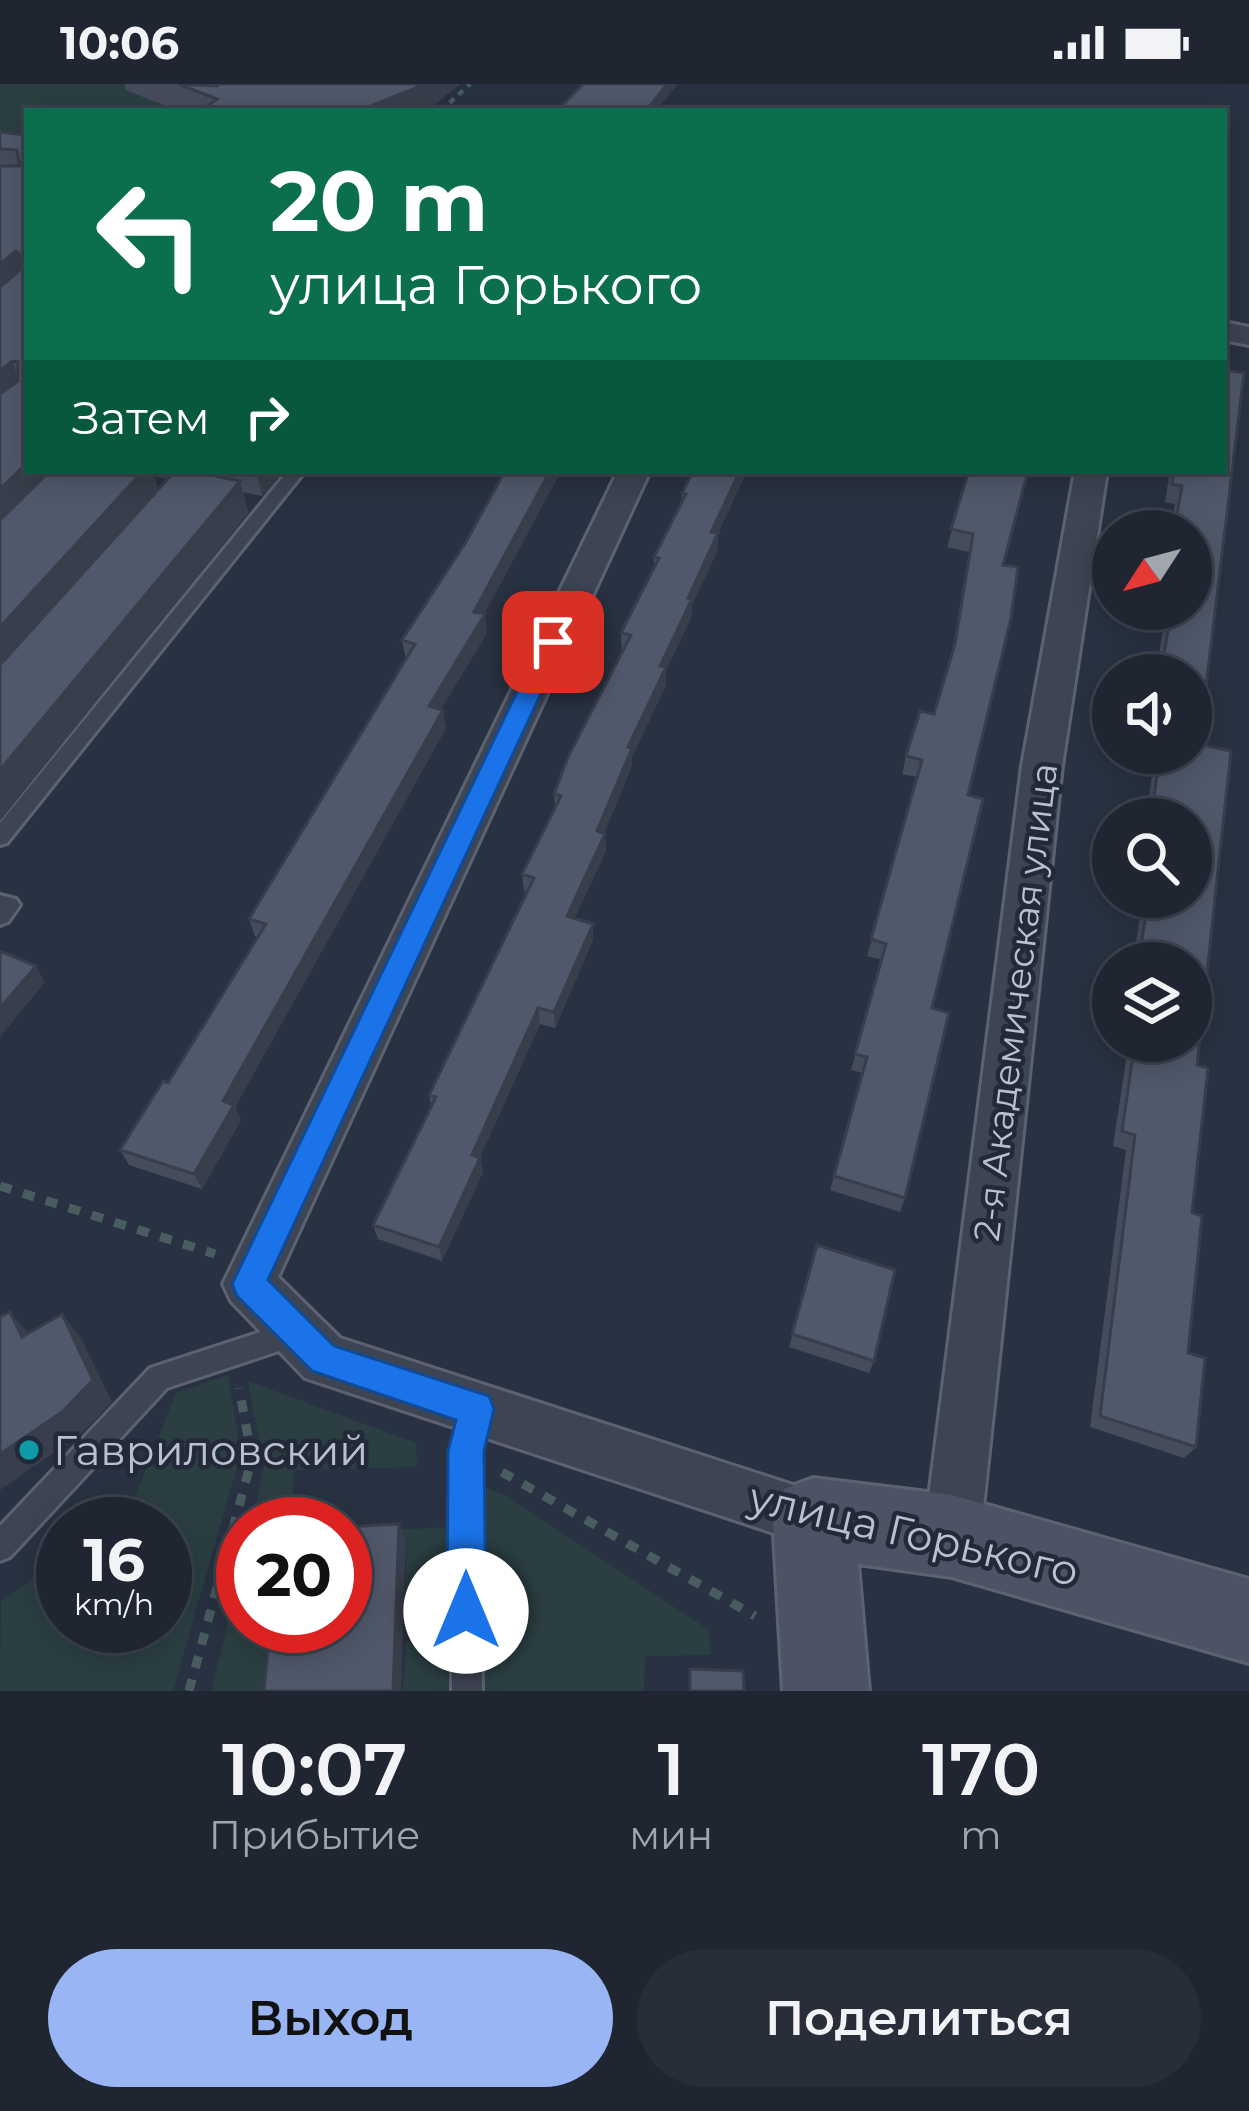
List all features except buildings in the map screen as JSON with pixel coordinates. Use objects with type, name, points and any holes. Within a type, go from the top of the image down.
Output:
[{"type":"street","points":[[249,1284],[633,474]]},
{"type":"street","name":"2-я Академическая улица","points":[[952,1536],[1042,766],[1091,474]]},
{"type":"street","name":"улица Горького","points":[[249,1284],[324,1359],[471,1430],[814,1518],[952,1536],[1249,1621]]},
{"type":"street","points":[[814,1518],[826,1691]]},
{"type":"lane","points":[[0,837],[294,474]]},
{"type":"lane","points":[[246,503],[267,507]]},
{"type":"lane","points":[[0,903],[9,905],[0,916]]},
{"type":"lane","points":[[0,1547],[159,1377],[297,1333]]},
{"type":"lane","points":[[467,1691],[471,1430]]},
{"type":"path","points":[[444,108],[470,84]]},
{"type":"path","points":[[0,1186],[211,1250],[249,1284]]},
{"type":"path","points":[[189,1691],[252,1458],[237,1380],[241,1367]]},
{"type":"path","points":[[471,1430],[755,1615]]},
{"type":"green space","points":[[0,84],[226,84],[198,108],[24,108],[24,154],[0,151]]},
{"type":"green space","points":[[228,1375],[241,1453],[228,1497],[216,1497],[216,1540],[192,1624],[192,1497],[135,1497],[176,1393]]},
{"type":"green space","points":[[248,1381],[416,1443],[417,1467],[295,1470],[292,1497],[257,1497],[264,1467]]},
{"type":"green space","points":[[460,1478],[505,1495],[709,1630],[711,1655],[645,1656],[644,1691],[459,1691],[454,1565],[431,1589],[405,1594],[407,1538],[372,1540],[372,1531],[457,1527]]},
{"type":"green space","points":[[36,1577],[36,1653],[184,1653],[173,1691],[0,1691],[1,1601]]},
{"type":"green space","points":[[406,1641],[441,1655],[451,1670],[454,1691],[403,1691]]},
{"type":"green space","points":[[221,1653],[274,1653],[270,1691],[212,1691]]},
{"type":"place","name":"Гавриловский","points":[[29,1450]]},
{"type":"route","points":[[466,1611],[466,1451],[477,1409],[324,1359],[249,1284],[553,642]]}]
